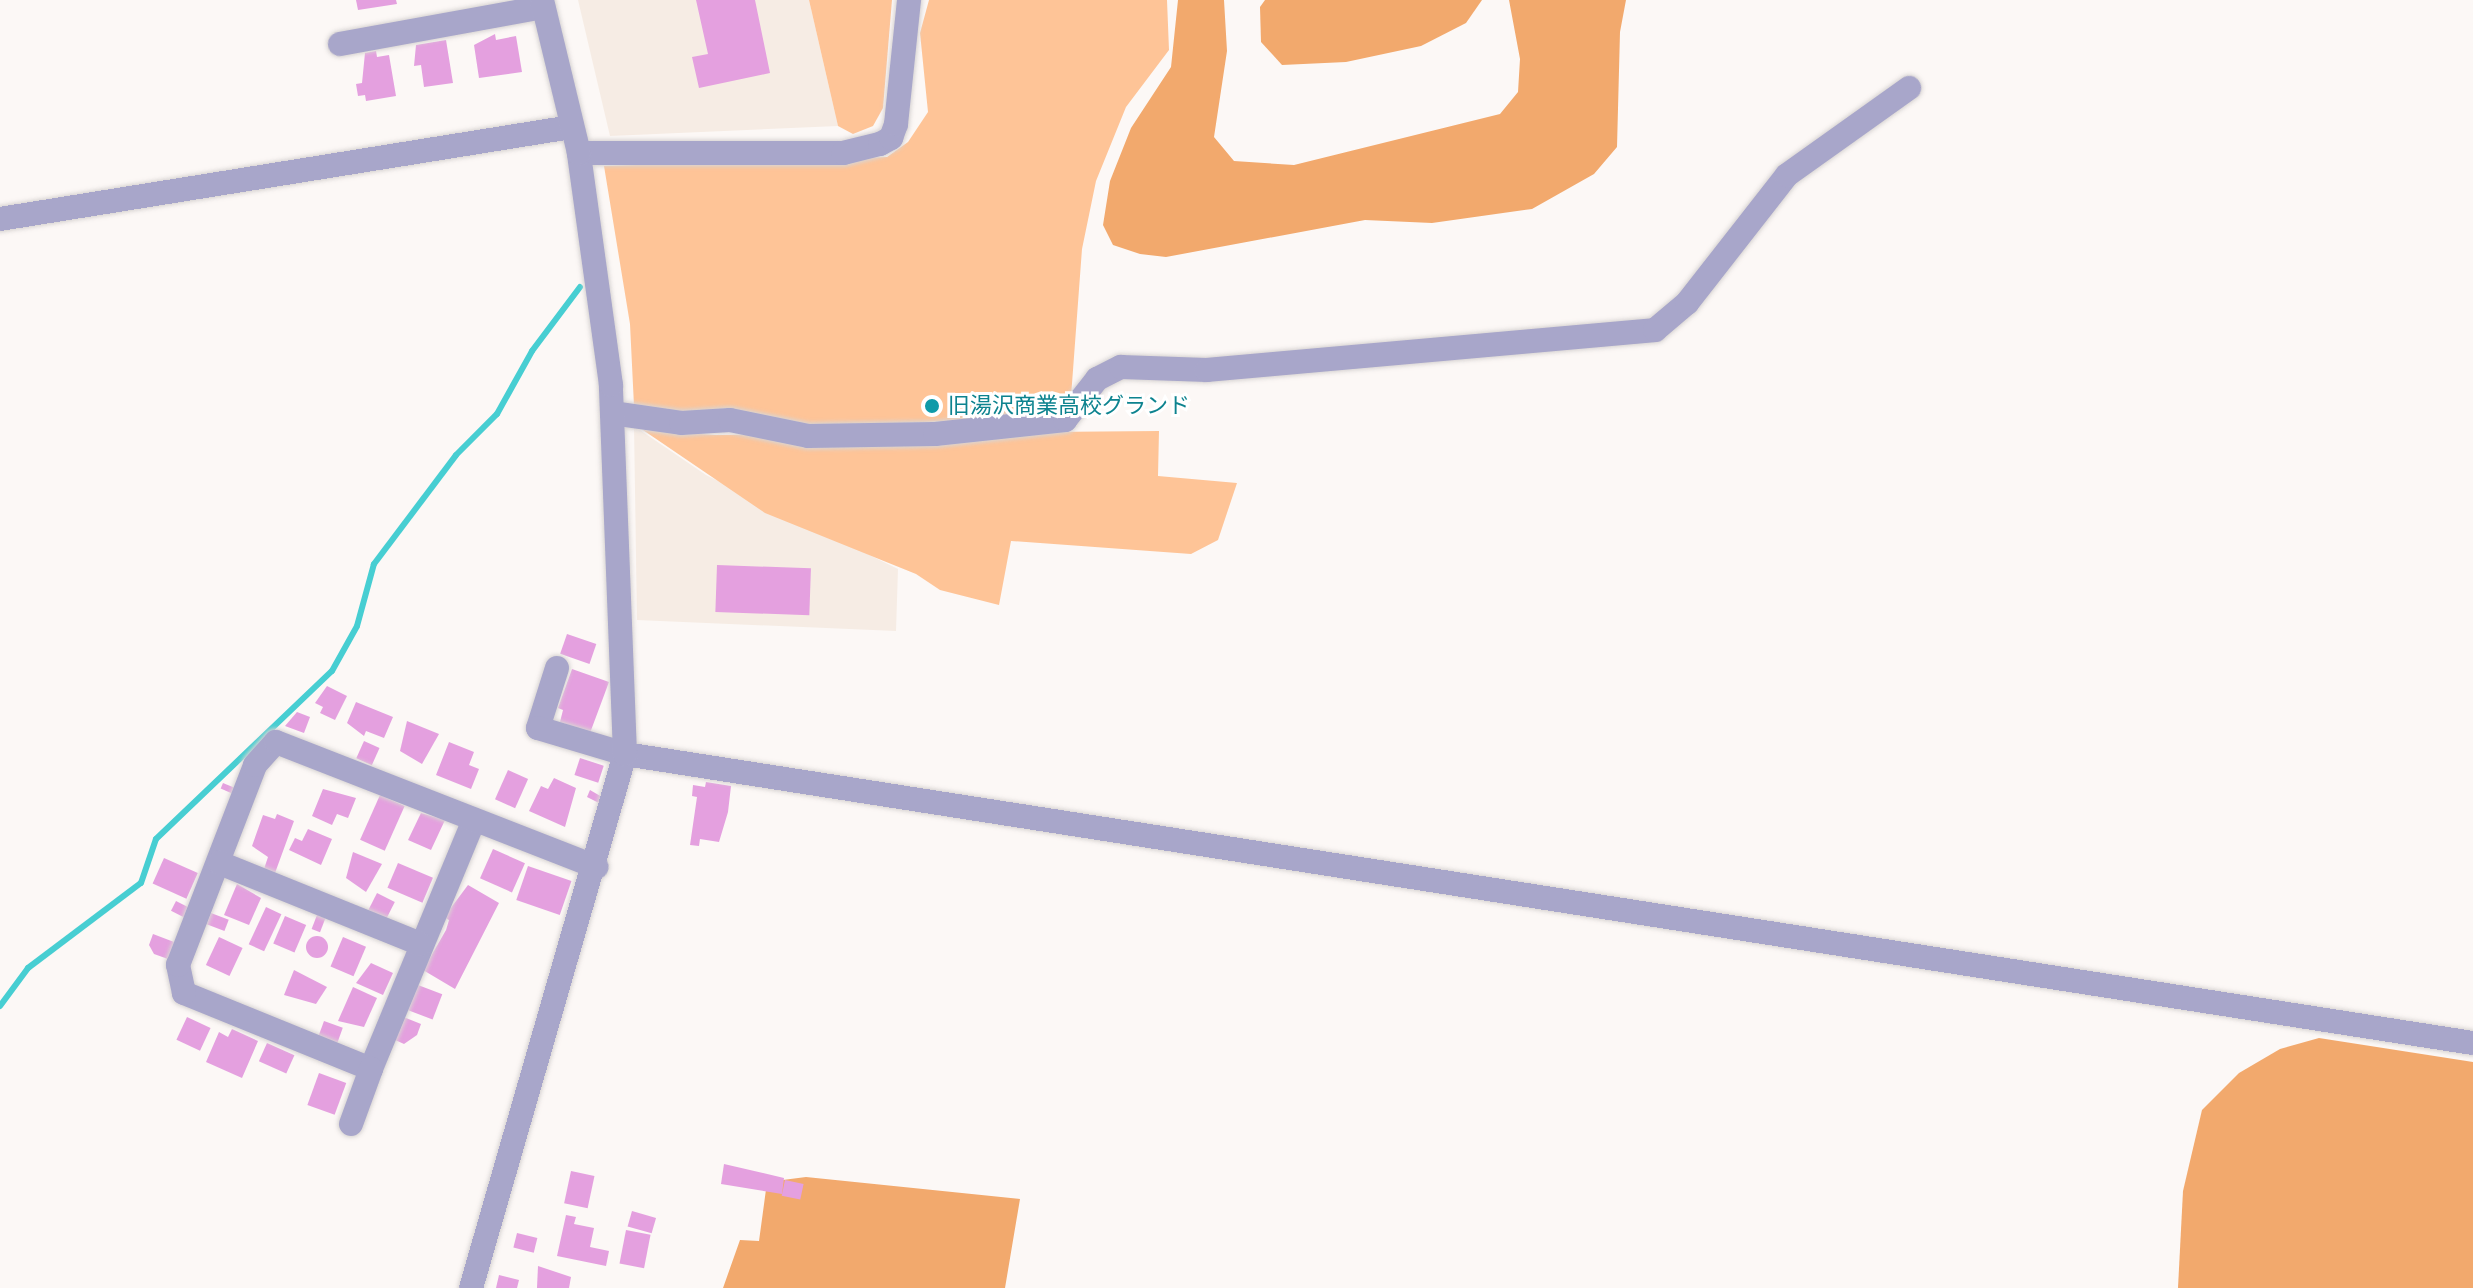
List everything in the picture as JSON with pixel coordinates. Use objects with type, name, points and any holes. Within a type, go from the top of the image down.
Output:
[{"type":"street","points":[[579,153],[843,153],[880,144],[891,138],[896,124],[909,0]]},
{"type":"street","points":[[340,44],[543,3],[579,153],[612,413],[625,754],[596,867],[471,1288]]},
{"type":"street","points":[[612,413],[681,423],[730,420],[808,436],[948,433],[1065,420],[1097,379],[1121,367],[1207,370],[1655,330],[1687,303],[1787,175],[1909,88]]},
{"type":"street","points":[[0,219],[571,127]]},
{"type":"street","points":[[557,668],[538,728],[625,754],[2473,1043]]},
{"type":"street","points":[[371,1069],[184,993],[178,965],[220,863],[255,765],[276,742],[596,867]]},
{"type":"street","points":[[351,1124],[420,944],[474,820]]},
{"type":"street","points":[[220,863],[420,944]]},
{"type":"shaded area","points":[[578,0],[809,0],[838,126],[610,136]]},
{"type":"shaded area","points":[[809,0],[892,0],[883,108],[873,126],[853,134],[838,126]]},
{"type":"shaded area","points":[[929,0],[1167,0],[1169,50],[1126,107],[1096,181],[1082,249],[1071,397],[1055,406],[976,420],[818,426],[726,408],[691,415],[634,406],[630,324],[604,166],[887,157],[908,142],[928,112],[920,33]]},
{"type":"shaded area","points":[[1178,0],[1224,0],[1227,51],[1214,137],[1234,161],[1294,165],[1500,114],[1518,92],[1520,59],[1509,0],[1626,0],[1620,32],[1617,147],[1594,174],[1532,209],[1432,223],[1365,220],[1166,257],[1140,254],[1113,245],[1103,225],[1110,181],[1131,128],[1171,67]]},
{"type":"shaded area","points":[[1265,0],[1482,0],[1466,23],[1421,46],[1346,62],[1282,65],[1261,42],[1260,7]]},
{"type":"shaded area","points":[[634,426],[706,475],[898,569],[896,631],[637,620]]},
{"type":"shaded area","points":[[643,430],[715,435],[1159,431],[1158,476],[1237,483],[1218,540],[1191,554],[1011,541],[999,605],[940,590],[916,574],[765,513]]},
{"type":"shaded area","points":[[2319,1038],[2473,1062],[2473,1288],[2178,1288],[2183,1191],[2202,1110],[2239,1073],[2280,1049]]},
{"type":"shaded area","points":[[806,1177],[1020,1199],[1005,1288],[723,1288],[740,1240],[759,1241],[767,1182]]},
{"type":"building","points":[[356,0],[396,0],[397,4],[358,10]]},
{"type":"building","points":[[696,0],[755,0],[770,73],[699,88],[692,57],[708,54]]},
{"type":"building","points":[[495,34],[496,40],[516,36],[522,72],[479,78],[474,45]]},
{"type":"building","points":[[446,40],[453,83],[424,87],[421,65],[414,66],[416,45]]},
{"type":"building","points":[[376,51],[377,57],[389,55],[396,96],[366,101],[365,95],[358,96],[356,84],[362,83],[365,53]]},
{"type":"building","points":[[717,565],[811,568],[809,615],[715,612]]},
{"type":"building","points":[[567,634],[596,644],[589,664],[560,654]]},
{"type":"building","points":[[572,669],[609,682],[590,733],[560,722],[563,710],[558,708]]},
{"type":"building","points":[[327,686],[347,696],[335,720],[320,713],[323,707],[315,703]]},
{"type":"building","points":[[356,702],[393,717],[384,738],[366,731],[364,736],[347,723]]},
{"type":"building","points":[[297,712],[310,717],[304,733],[285,726]]},
{"type":"building","points":[[407,721],[439,734],[422,764],[400,751]]},
{"type":"building","points":[[364,741],[380,748],[372,765],[356,758]]},
{"type":"building","points":[[449,742],[474,752],[469,765],[479,769],[471,789],[436,775]]},
{"type":"building","points":[[580,758],[604,766],[598,783],[574,775]]},
{"type":"building","points":[[508,770],[528,779],[515,808],[495,799]]},
{"type":"building","points":[[554,778],[576,788],[565,827],[529,811],[541,786],[548,789]]},
{"type":"building","points":[[706,782],[731,786],[728,812],[719,842],[700,839],[699,846],[690,845],[697,797],[692,796],[693,785],[705,787]]},
{"type":"building","points":[[223,783],[237,789],[234,794],[221,789]]},
{"type":"building","points":[[323,789],[356,798],[348,818],[337,814],[332,825],[312,816]]},
{"type":"building","points":[[590,790],[602,797],[599,803],[587,797]]},
{"type":"building","points":[[380,795],[405,806],[385,851],[360,840]]},
{"type":"building","points":[[421,813],[445,820],[431,850],[408,840]]},
{"type":"building","points":[[277,814],[294,821],[275,873],[264,869],[268,857],[252,846],[263,815],[275,819]]},
{"type":"building","points":[[308,829],[332,839],[321,865],[289,850],[295,838],[302,841]]},
{"type":"building","points":[[493,849],[525,863],[512,892],[480,878]]},
{"type":"building","points":[[353,852],[382,864],[366,892],[346,878]]},
{"type":"building","points":[[164,858],[198,873],[186,899],[153,884]]},
{"type":"building","points":[[398,863],[433,878],[422,903],[387,888]]},
{"type":"building","points":[[528,866],[571,881],[560,915],[516,900]]},
{"type":"building","points":[[237,884],[261,898],[249,925],[224,915]]},
{"type":"building","points":[[468,885],[499,903],[455,989],[423,970],[446,930],[449,920],[444,917]]},
{"type":"building","points":[[377,893],[395,902],[386,919],[368,910]]},
{"type":"building","points":[[176,901],[190,908],[185,918],[171,911]]},
{"type":"building","points":[[266,907],[281,914],[264,951],[249,944]]},
{"type":"building","points":[[211,913],[229,920],[224,931],[207,924]]},
{"type":"building","points":[[317,915],[325,918],[320,932],[312,929]]},
{"type":"building","points":[[285,916],[306,925],[294,953],[273,944]]},
{"type":"building","points":[[153,934],[174,942],[168,959],[154,954],[149,945]]},
{"type":"building","points":[[317,936],[325,939],[328,947],[325,955],[317,958],[309,955],[306,947],[309,939]]},
{"type":"building","points":[[219,937],[243,948],[229,976],[206,965]]},
{"type":"building","points":[[343,937],[366,947],[354,976],[330,966]]},
{"type":"building","points":[[371,963],[393,973],[383,995],[356,983]]},
{"type":"building","points":[[294,970],[327,987],[316,1004],[284,995]]},
{"type":"building","points":[[418,985],[442,994],[433,1020],[408,1010]]},
{"type":"building","points":[[353,987],[377,998],[364,1027],[338,1021]]},
{"type":"building","points":[[401,1016],[421,1024],[417,1035],[404,1044],[393,1039]]},
{"type":"building","points":[[187,1017],[211,1028],[200,1051],[176,1040]]},
{"type":"building","points":[[324,1021],[343,1028],[337,1043],[319,1036]]},
{"type":"building","points":[[232,1029],[258,1041],[242,1078],[206,1062],[219,1032],[228,1037]]},
{"type":"building","points":[[267,1043],[294,1055],[286,1073],[259,1061]]},
{"type":"building","points":[[319,1073],[346,1083],[335,1115],[307,1105]]},
{"type":"building","points":[[724,1164],[784,1178],[782,1194],[721,1184]]},
{"type":"building","points":[[571,1171],[594,1176],[588,1208],[564,1203]]},
{"type":"building","points":[[785,1180],[804,1184],[800,1200],[782,1196]]},
{"type":"building","points":[[632,1211],[656,1218],[652,1233],[628,1226]]},
{"type":"building","points":[[566,1215],[576,1217],[574,1224],[594,1228],[590,1247],[609,1251],[606,1266],[557,1256]]},
{"type":"building","points":[[626,1230],[651,1235],[644,1268],[620,1263]]},
{"type":"building","points":[[517,1233],[537,1238],[534,1253],[513,1248]]},
{"type":"building","points":[[538,1266],[571,1277],[569,1288],[537,1288]]},
{"type":"building","points":[[499,1275],[519,1280],[517,1288],[496,1288]]},
{"type":"waterway","points":[[0,1006],[28,968],[141,883],[156,839],[332,671],[357,626],[374,564],[456,455],[497,414],[532,351],[580,287]]},
{"type":"place","name":"旧湯沢商業高校グランド","points":[[932,406]]}]
